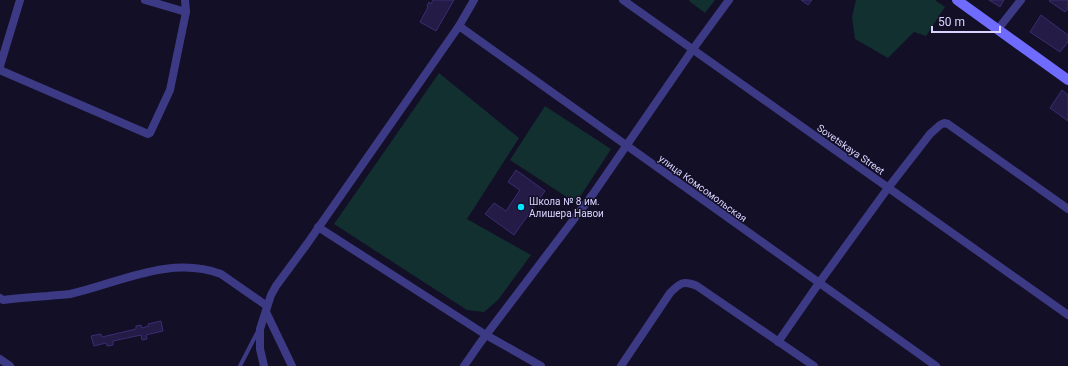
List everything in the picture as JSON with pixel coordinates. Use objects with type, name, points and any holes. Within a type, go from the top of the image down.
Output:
[{"type":"main road","points":[[957,0],[1068,80]]},
{"type":"street","points":[[20,0],[4,41],[0,68],[148,134],[150,133],[170,90],[186,12],[185,0]]},
{"type":"street","points":[[145,0],[186,12]]},
{"type":"street","points":[[264,366],[260,349],[260,329],[271,295],[276,286],[459,26],[474,0]]},
{"type":"street","name":"Sovetskaya Street","points":[[623,0],[1068,315]]},
{"type":"street","points":[[464,366],[593,194],[693,49],[729,0]]},
{"type":"street","points":[[998,29],[1021,0]]},
{"type":"street","name":"улица Комсомольская","points":[[459,26],[936,366]]},
{"type":"street","points":[[778,342],[888,188],[930,134],[944,123],[948,124],[1068,209]]},
{"type":"street","points":[[318,227],[486,335],[541,366]]},
{"type":"street","points":[[0,298],[3,300],[68,294],[148,271],[180,268],[213,271],[221,274],[266,309],[292,366]]},
{"type":"street","points":[[621,366],[670,293],[679,284],[684,282],[689,282],[697,286],[814,366]]},
{"type":"street","points":[[0,358],[10,366]]},
{"type":"lane","points":[[240,366],[260,329]]},
{"type":"green space","points":[[715,0],[705,13],[689,1]]},
{"type":"green space","points":[[856,0],[935,0],[945,7],[926,36],[914,32],[888,58],[855,39],[852,17]]},
{"type":"green space","points":[[439,73],[519,138],[467,219],[531,255],[498,300],[484,312],[467,310],[334,224]]},
{"type":"green space","points":[[545,106],[611,149],[576,203],[510,160]]},
{"type":"building","points":[[433,0],[454,0],[436,31],[420,22],[429,2],[431,4]]},
{"type":"building","points":[[801,0],[812,0],[808,5]]},
{"type":"building","points":[[989,0],[1004,0],[1000,7]]},
{"type":"building","points":[[1068,0],[1068,9],[1065,12],[1049,1]]},
{"type":"building","points":[[1041,15],[1068,35],[1068,42],[1060,52],[1030,32]]},
{"type":"building","points":[[1062,90],[1068,95],[1068,121],[1050,108]]},
{"type":"building","name":"Школа № 8 им. Алишера Навои","points":[[516,170],[545,191],[514,235],[485,214],[494,203],[506,211],[520,190],[508,182]]},
{"type":"building","points":[[161,321],[163,331],[146,335],[147,339],[142,340],[141,335],[113,341],[113,345],[107,346],[106,343],[94,346],[91,336],[101,334],[102,337],[136,329],[136,326],[141,325],[142,328],[149,326],[148,324]]},
{"type":"place","name":"Школа № 8 им. Алишера Навои","points":[[521,207]]}]
